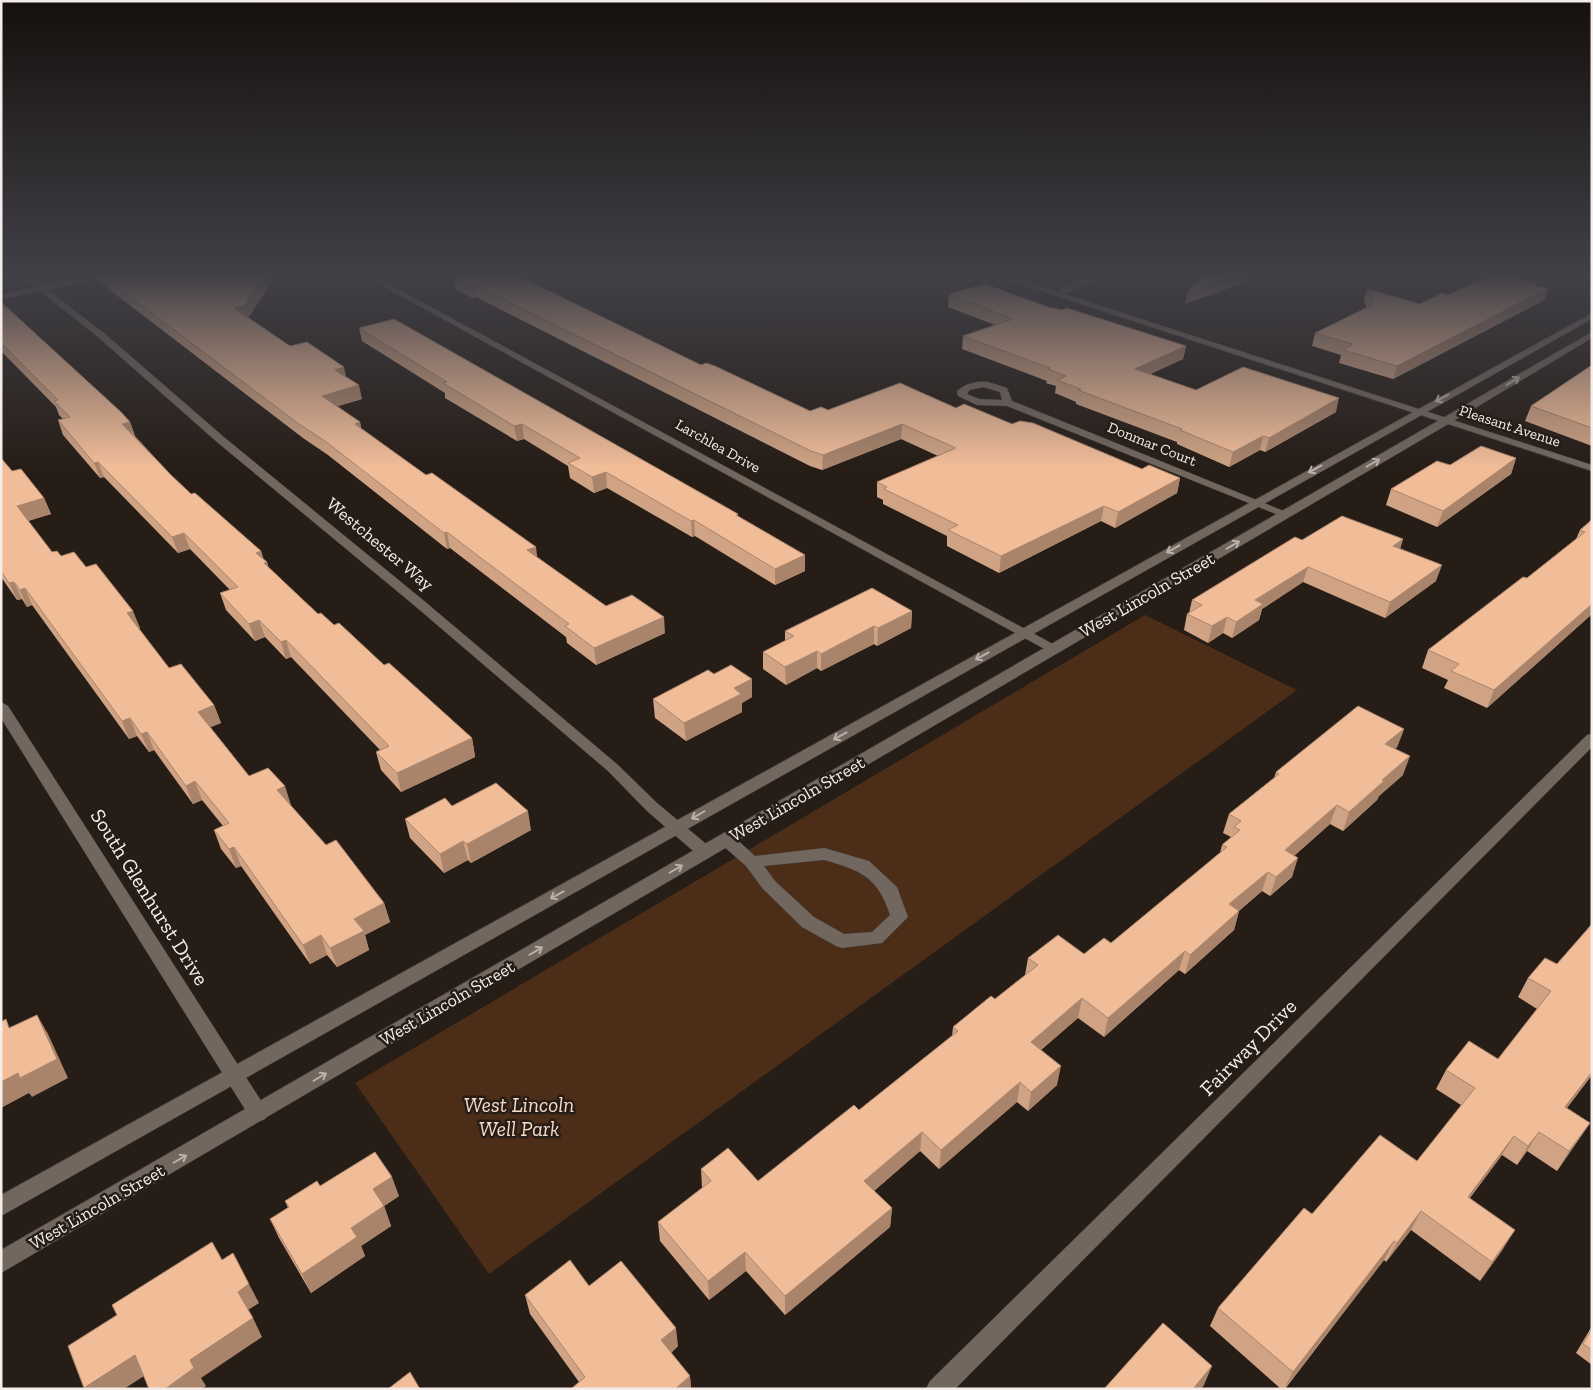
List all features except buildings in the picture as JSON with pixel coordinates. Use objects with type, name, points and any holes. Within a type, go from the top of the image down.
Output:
[{"type":"street","name":"Westchester Way","points":[[104,339],[221,440],[419,602],[613,768],[676,828],[705,852]]},
{"type":"street","name":"Larchlea Drive","points":[[483,339],[1055,649]]},
{"type":"street","name":"Pleasant Avenue","points":[[1192,339],[1592,468]]},
{"type":"street","name":"West Lincoln Street","points":[[1,1206],[1549,339]]},
{"type":"street","name":"West Lincoln Street","points":[[1,1262],[1447,421],[1584,339]]},
{"type":"street","name":"Donmar Court","points":[[1008,402],[1285,514]]},
{"type":"street","name":"South Glenhurst Drive","points":[[1,706],[258,1113]]},
{"type":"street","name":"Fairway Drive","points":[[938,1389],[1592,738]]},
{"type":"street","points":[[727,840],[752,862],[769,885],[808,922],[842,941],[876,938],[899,916],[891,891],[862,865],[824,854],[752,862]]},
{"type":"green space","name":"West Lincoln Well Park","points":[[1145,615],[1297,690],[489,1274],[355,1083]]}]
